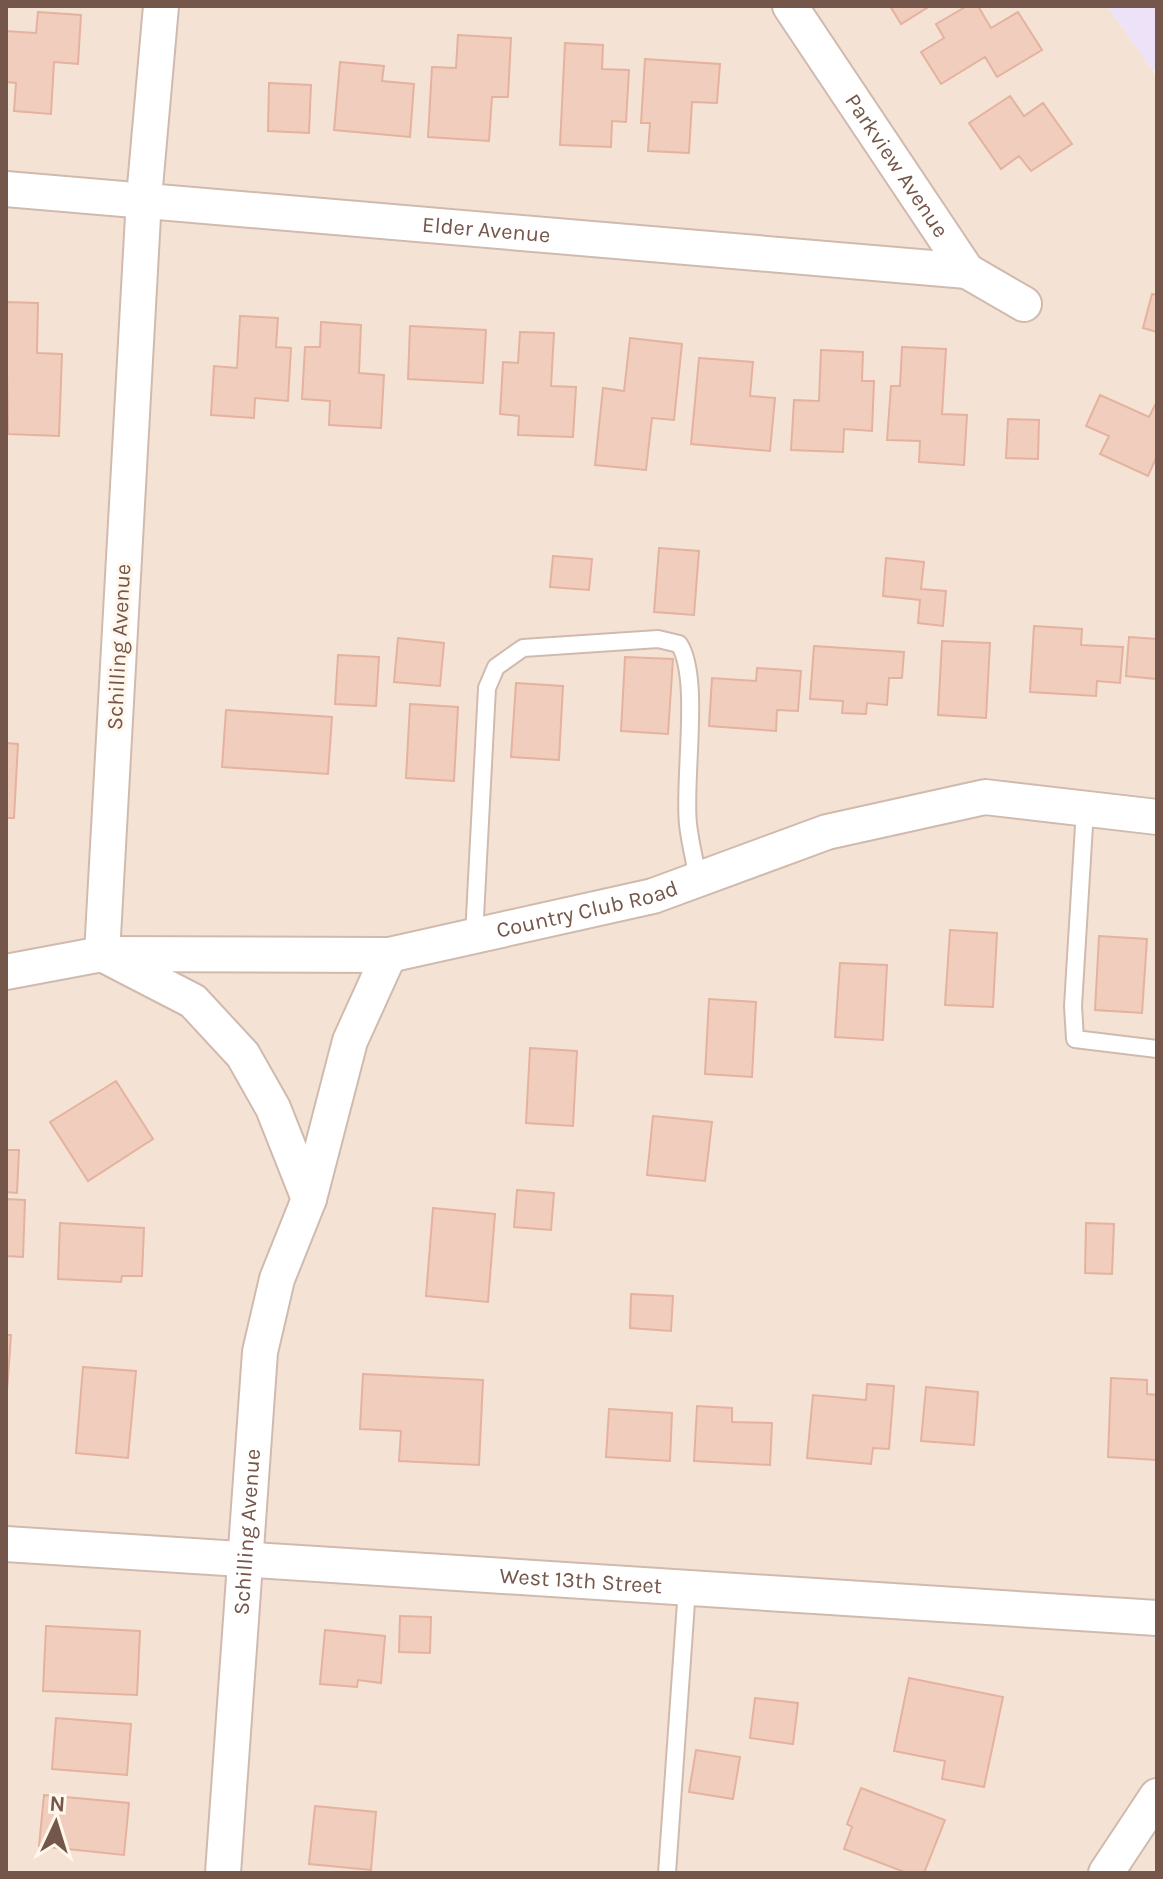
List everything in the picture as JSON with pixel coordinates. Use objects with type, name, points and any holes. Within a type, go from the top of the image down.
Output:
[{"type":"street","name":"Schilling Avenue","points":[[102,954],[144,198],[161,6]]},
{"type":"street","name":"Parkview Avenue","points":[[790,6],[967,271],[1024,304]]},
{"type":"street","name":"Elder Avenue","points":[[6,189],[144,198],[967,271]]},
{"type":"street","name":"Country Club Road","points":[[6,972],[102,954],[389,955],[653,896],[827,832],[985,797],[1157,817]]},
{"type":"street","points":[[102,954],[193,1001],[243,1055],[273,1108],[309,1199]]},
{"type":"street","name":"Schilling Avenue","points":[[223,1873],[260,1352],[277,1279],[309,1199],[350,1041],[389,955]]},
{"type":"street","name":"West 13th Street","points":[[6,1544],[1157,1618]]},
{"type":"street","points":[[1106,1873],[1157,1796]]},
{"type":"lane","points":[[474,936],[487,688],[496,667],[523,648],[658,639],[679,644],[686,654],[688,679],[687,823],[698,880]]},
{"type":"lane","points":[[1085,809],[1073,1006],[1075,1039],[1157,1049]]},
{"type":"lane","points":[[667,1873],[687,1588]]},
{"type":"shaded area","points":[[6,6],[1107,6],[1153,71],[1157,79],[1157,1873],[6,1873]]},
{"type":"shaded area","points":[[1107,6],[1157,6],[1157,69],[1153,71]]},
{"type":"building","points":[[890,6],[930,6],[901,24]]},
{"type":"building","points":[[967,6],[978,6],[991,28],[1018,12],[1042,50],[997,77],[985,57],[941,84],[921,52],[944,38],[936,24]]},
{"type":"building","points":[[38,12],[81,15],[78,64],[54,62],[51,114],[14,111],[16,83],[6,82],[6,31],[36,33]]},
{"type":"building","points":[[458,35],[511,38],[508,97],[492,97],[489,141],[428,137],[432,67],[456,68]]},
{"type":"building","points":[[565,43],[603,45],[602,69],[629,70],[626,122],[612,121],[611,147],[560,145]]},
{"type":"building","points":[[645,59],[720,64],[717,103],[692,102],[689,153],[648,151],[650,123],[641,123]]},
{"type":"building","points":[[340,62],[384,66],[382,81],[414,84],[410,137],[334,130]]},
{"type":"building","points":[[269,83],[311,85],[309,133],[268,131]]},
{"type":"building","points":[[1010,96],[1024,116],[1043,103],[1072,144],[1031,171],[1019,156],[1001,169],[969,123]]},
{"type":"building","points":[[1152,294],[1157,295],[1157,332],[1143,328]]},
{"type":"building","points":[[6,302],[38,303],[37,353],[62,354],[59,436],[8,434]]},
{"type":"building","points":[[240,316],[278,318],[276,347],[291,348],[288,401],[255,398],[254,418],[211,415],[214,366],[237,368]]},
{"type":"building","points":[[321,322],[361,325],[359,373],[384,375],[381,428],[329,425],[330,401],[302,399],[305,347],[320,347]]},
{"type":"building","points":[[410,326],[486,330],[483,383],[408,379]]},
{"type":"building","points":[[520,332],[554,333],[551,386],[576,387],[573,437],[518,435],[519,416],[500,414],[503,362],[518,363]]},
{"type":"building","points":[[630,338],[682,344],[674,420],[652,418],[646,470],[595,465],[603,388],[624,391]]},
{"type":"building","points":[[902,347],[946,349],[942,414],[967,415],[964,465],[919,462],[920,441],[887,440],[891,386],[900,386]]},
{"type":"building","points":[[821,350],[863,352],[862,381],[874,381],[872,431],[844,429],[843,452],[791,450],[794,400],[819,401]]},
{"type":"building","points":[[699,358],[753,362],[750,396],[775,398],[770,451],[691,444]]},
{"type":"building","points":[[1100,395],[1149,417],[1157,401],[1157,456],[1148,476],[1100,454],[1109,436],[1086,426]]},
{"type":"building","points":[[1008,419],[1039,420],[1038,459],[1006,458]]},
{"type":"building","points":[[659,548],[699,551],[694,615],[654,612]]},
{"type":"building","points":[[553,556],[592,559],[589,590],[550,587]]},
{"type":"building","points":[[886,558],[924,562],[921,589],[946,591],[943,626],[918,623],[920,600],[883,596]]},
{"type":"building","points":[[1034,626],[1082,629],[1081,645],[1123,647],[1120,683],[1097,681],[1096,696],[1030,692]]},
{"type":"building","points":[[1129,637],[1157,639],[1157,701],[1156,679],[1126,676]]},
{"type":"building","points":[[398,638],[444,643],[440,686],[394,682]]},
{"type":"building","points":[[942,641],[990,643],[986,718],[938,715]]},
{"type":"building","points":[[814,646],[904,652],[902,678],[889,678],[887,705],[867,703],[866,714],[842,713],[843,701],[810,699]]},
{"type":"building","points":[[338,655],[379,657],[376,706],[335,704]]},
{"type":"building","points":[[625,657],[673,659],[668,734],[621,731]]},
{"type":"building","points":[[757,668],[801,671],[798,711],[777,710],[776,731],[709,726],[712,678],[756,681]]},
{"type":"building","points":[[516,683],[563,686],[559,760],[511,757]]},
{"type":"building","points":[[410,704],[458,707],[454,781],[406,778]]},
{"type":"building","points":[[226,710],[332,717],[328,774],[222,767]]},
{"type":"building","points":[[6,743],[18,744],[14,818],[6,818]]},
{"type":"building","points":[[950,930],[997,933],[993,1007],[945,1005]]},
{"type":"building","points":[[1099,936],[1147,939],[1142,1013],[1095,1010]]},
{"type":"building","points":[[840,963],[887,965],[883,1040],[835,1037]]},
{"type":"building","points":[[709,999],[756,1002],[752,1077],[705,1074]]},
{"type":"building","points":[[530,1048],[577,1051],[573,1126],[526,1123]]},
{"type":"building","points":[[116,1081],[153,1139],[88,1181],[50,1122]]},
{"type":"building","points":[[653,1116],[712,1122],[705,1181],[647,1175]]},
{"type":"building","points":[[6,1150],[19,1150],[17,1193],[6,1192]]},
{"type":"building","points":[[517,1190],[554,1193],[551,1230],[514,1227]]},
{"type":"building","points":[[6,1199],[25,1200],[23,1257],[6,1256]]},
{"type":"building","points":[[433,1208],[495,1214],[488,1302],[426,1296]]},
{"type":"building","points":[[60,1223],[144,1228],[142,1276],[122,1276],[121,1282],[58,1279]]},
{"type":"building","points":[[1086,1223],[1114,1224],[1112,1274],[1085,1273]]},
{"type":"building","points":[[631,1294],[673,1296],[671,1331],[630,1328]]},
{"type":"building","points":[[6,1335],[11,1335],[7,1391],[6,1391]]},
{"type":"building","points":[[83,1367],[136,1371],[128,1458],[76,1453]]},
{"type":"building","points":[[363,1374],[483,1380],[479,1465],[399,1461],[401,1431],[360,1429]]},
{"type":"building","points":[[1111,1378],[1147,1380],[1147,1394],[1157,1395],[1157,1460],[1108,1457]]},
{"type":"building","points":[[867,1384],[894,1386],[889,1449],[873,1448],[871,1464],[807,1458],[813,1395],[866,1400]]},
{"type":"building","points":[[926,1387],[978,1392],[974,1445],[921,1441]]},
{"type":"building","points":[[697,1406],[732,1408],[732,1422],[772,1423],[770,1465],[694,1461]]},
{"type":"building","points":[[609,1409],[672,1413],[670,1461],[606,1457]]},
{"type":"building","points":[[400,1616],[431,1617],[430,1653],[399,1652]]},
{"type":"building","points":[[46,1626],[140,1631],[137,1695],[43,1691]]},
{"type":"building","points":[[325,1630],[385,1636],[381,1683],[358,1680],[357,1687],[320,1684]]},
{"type":"building","points":[[909,1678],[1003,1697],[984,1787],[942,1779],[945,1761],[894,1751]]},
{"type":"building","points":[[755,1698],[798,1703],[793,1744],[750,1738]]},
{"type":"building","points":[[56,1718],[131,1724],[127,1775],[52,1769]]},
{"type":"building","points":[[696,1750],[740,1757],[733,1799],[689,1792]]},
{"type":"building","points":[[861,1788],[945,1820],[924,1873],[907,1873],[844,1849],[852,1827],[847,1824]]},
{"type":"building","points":[[44,1795],[129,1803],[124,1855],[39,1846]]},
{"type":"building","points":[[315,1806],[376,1812],[371,1870],[309,1864]]}]
